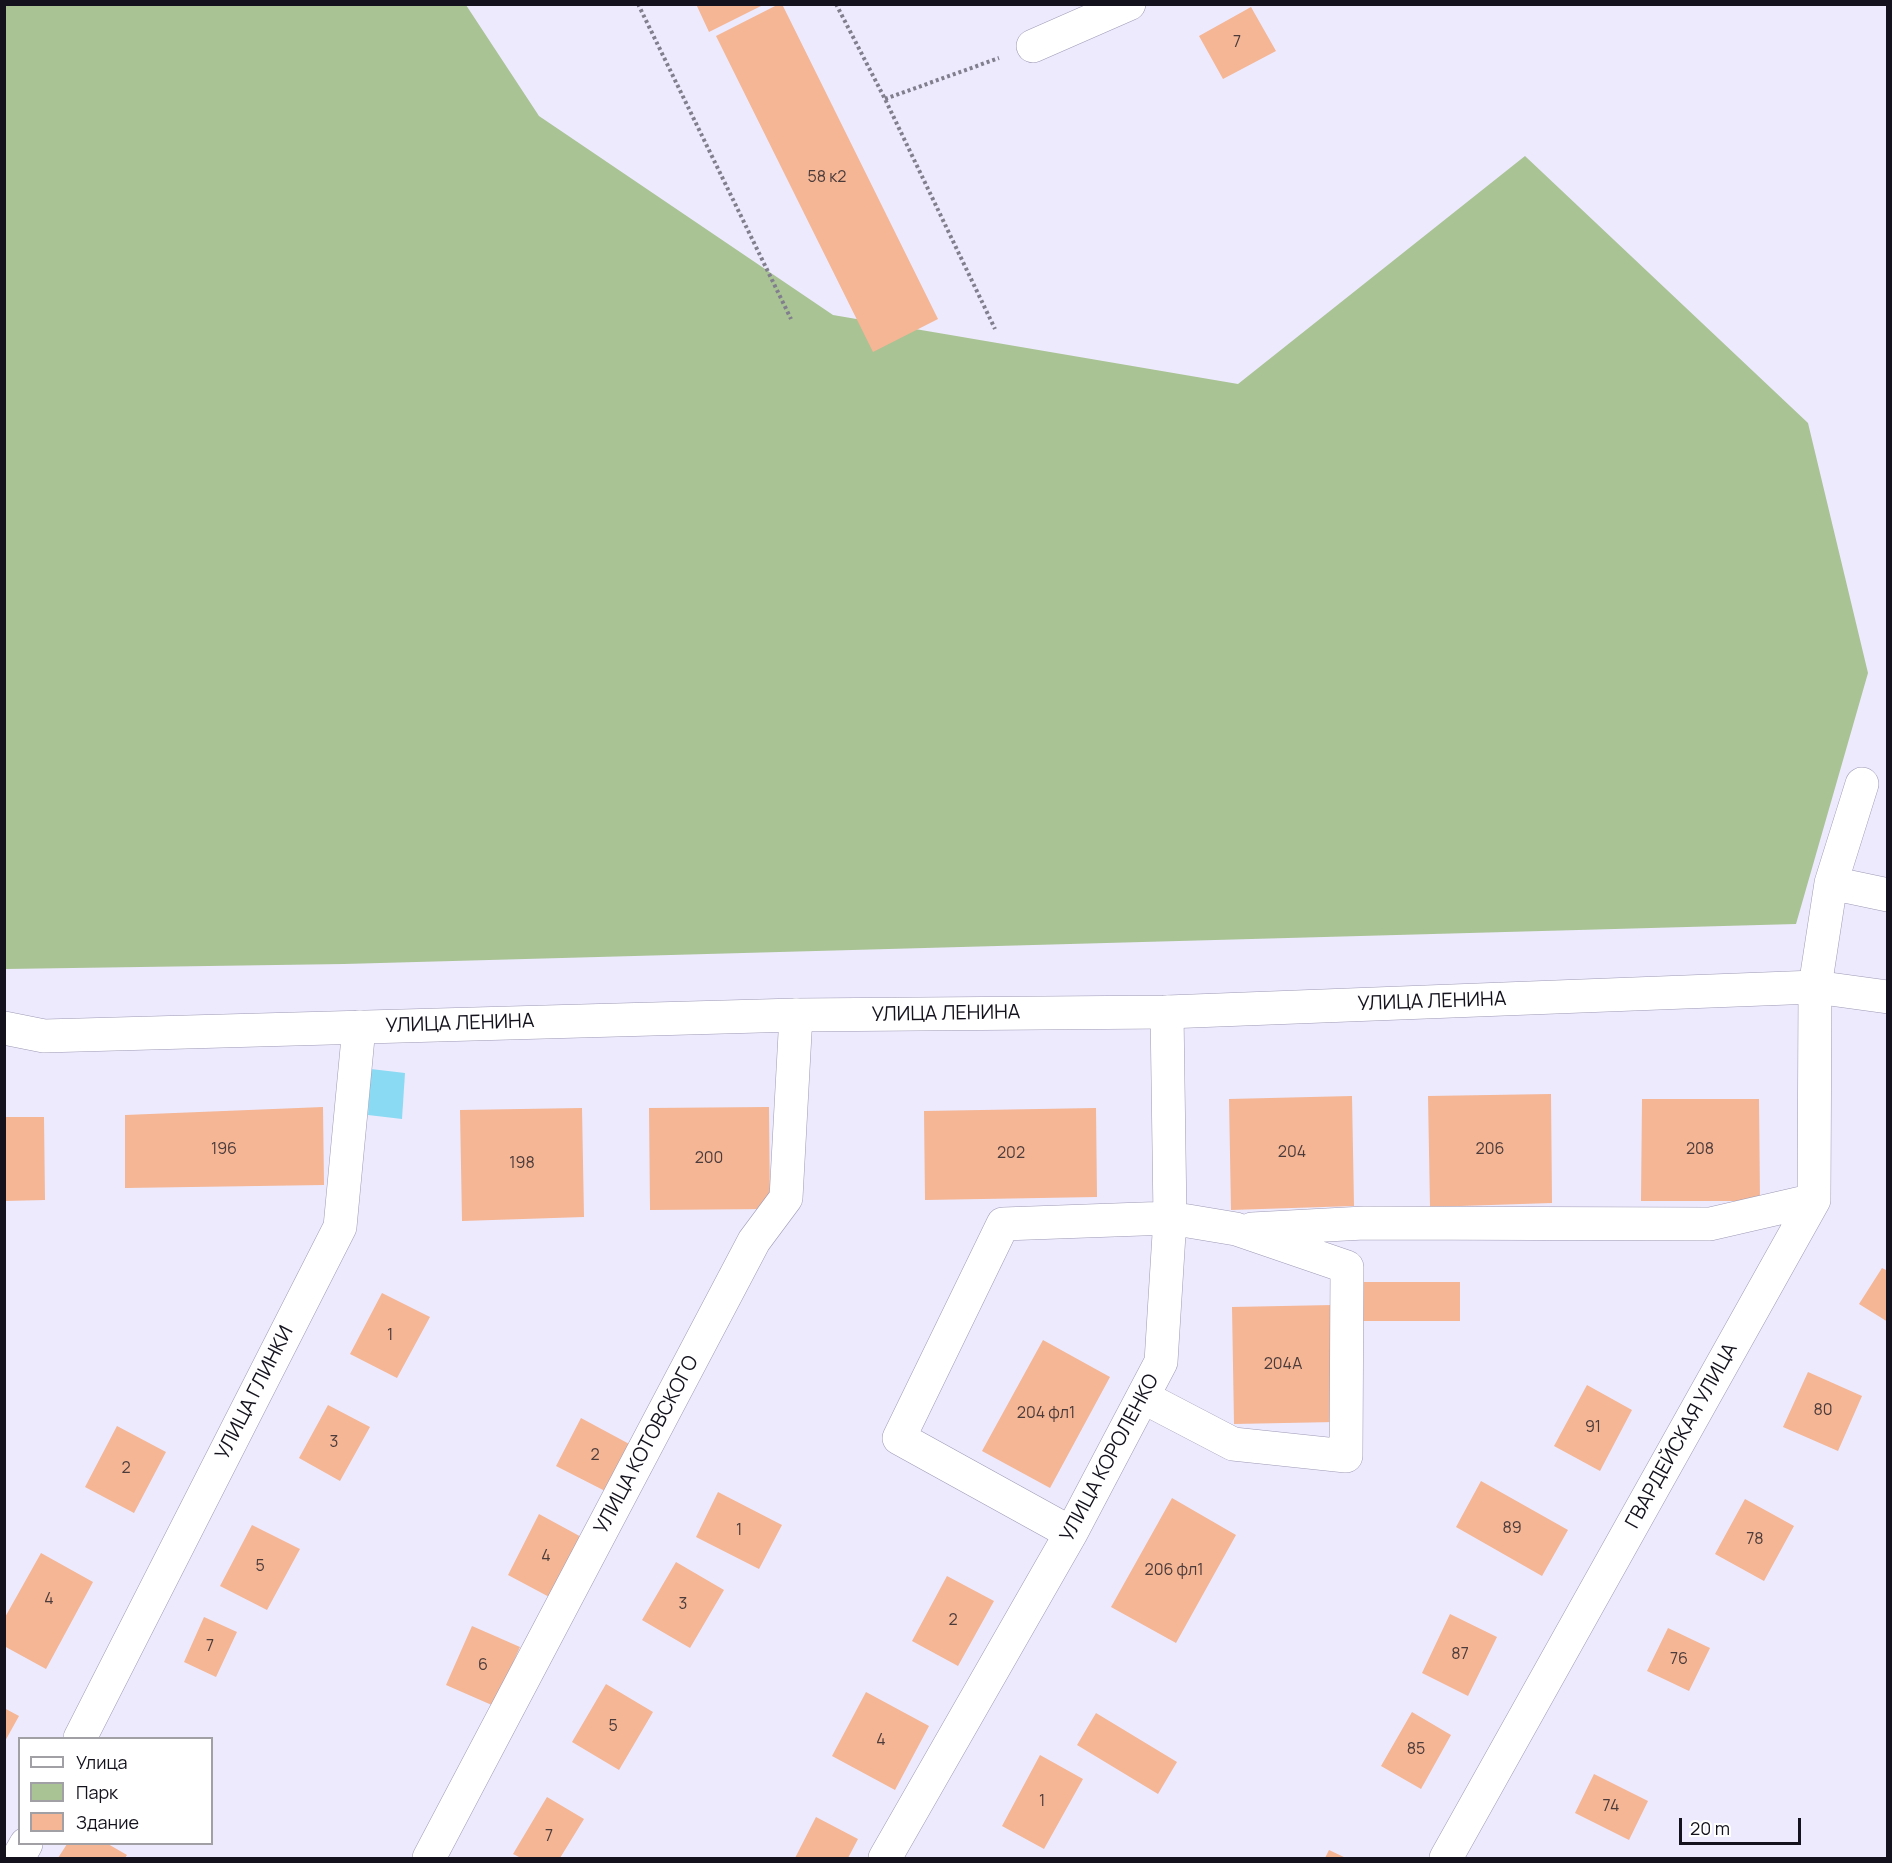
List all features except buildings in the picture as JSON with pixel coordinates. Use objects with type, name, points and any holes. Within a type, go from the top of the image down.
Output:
[{"type":"street","points":[[1033,46],[1129,4]]},
{"type":"street","name":"ГВАРДЕЙСКАЯ УЛИЦА","points":[[1446,1858],[1814,1200],[1815,987],[1831,883],[1862,784]]},
{"type":"street","points":[[1831,883],[1887,895]]},
{"type":"street","name":"УЛИЦА ЛЕНИНА","points":[[4,1028],[44,1036],[796,1015],[1167,1012],[1815,987],[1887,997]]},
{"type":"street","name":"УЛИЦА КОРОЛЕНКО","points":[[885,1858],[1071,1533],[1161,1362],[1170,1218],[1167,1012]]},
{"type":"street","name":"УЛИЦА КОТОВСКОГО","points":[[429,1858],[754,1241],[786,1198],[796,1015]]},
{"type":"street","name":"УЛИЦА ГЛИНКИ","points":[[82,1737],[340,1227],[359,1027]]},
{"type":"street","points":[[1236,1229],[1364,1223],[1710,1224],[1814,1200]]},
{"type":"street","points":[[1071,1533],[899,1438],[1003,1224],[1170,1218],[1236,1229],[1347,1267],[1346,1456],[1233,1444],[1143,1397]]},
{"type":"path","points":[[638,4],[791,319]]},
{"type":"path","points":[[836,4],[885,99],[995,328]]},
{"type":"path","points":[[885,99],[1033,46]]},
{"type":"green space","points":[[4,5],[466,5],[539,116],[833,315],[1238,384],[1525,156],[1808,423],[1868,673],[1796,924],[344,964],[5,969]]},
{"type":"water","points":[[371,1069],[405,1073],[402,1119],[368,1115]]}]
